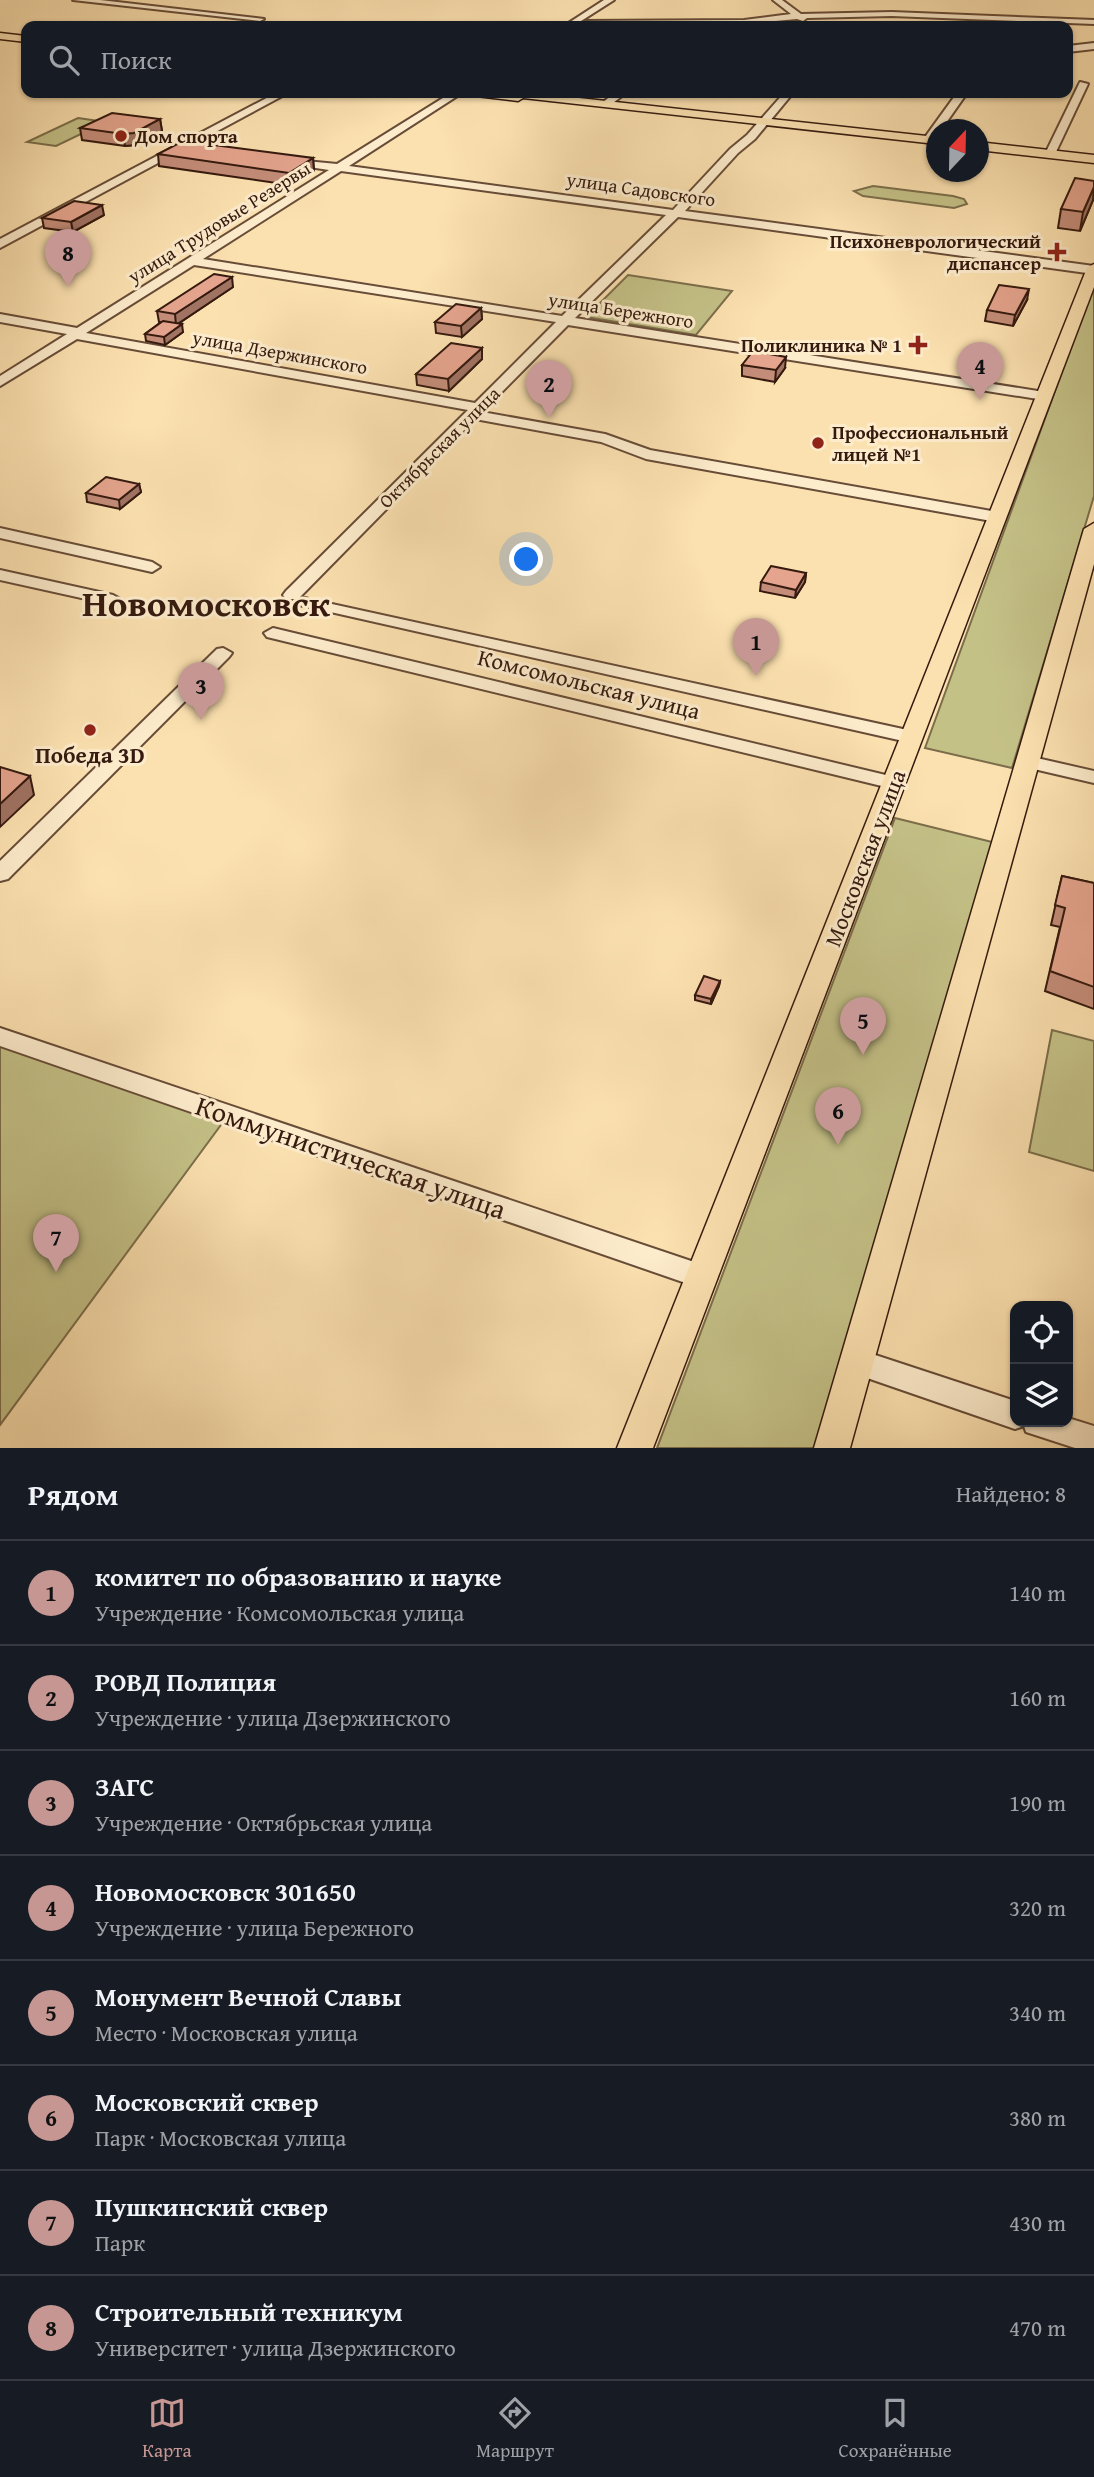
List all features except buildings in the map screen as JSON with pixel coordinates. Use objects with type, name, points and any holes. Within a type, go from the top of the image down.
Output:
[{"type":"main road","points":[[0,36],[21,38]]},
{"type":"main road","points":[[532,98],[643,108]]},
{"type":"main road","points":[[551,98],[926,140]]},
{"type":"main road","points":[[989,147],[1094,159]]},
{"type":"main road","name":"Московская улица","points":[[635,1448],[1094,269]]},
{"type":"main road","points":[[832,1448],[1028,762],[1088,573],[1094,530]]},
{"type":"street","points":[[77,0],[260,19]]},
{"type":"street","points":[[576,21],[610,0]]},
{"type":"street","points":[[777,0],[805,21]]},
{"type":"street","points":[[839,14],[848,4]]},
{"type":"street","points":[[249,6],[260,19]]},
{"type":"street","points":[[745,21],[839,14],[1069,21]]},
{"type":"street","points":[[255,21],[260,19]]},
{"type":"street","points":[[1073,21],[1094,22]]},
{"type":"street","points":[[1073,48],[1094,46]]},
{"type":"street","points":[[1050,154],[1088,84]]},
{"type":"street","points":[[0,244],[274,98]]},
{"type":"street","name":"улица Трудовые Резервы","points":[[0,382],[449,98]]},
{"type":"street","points":[[606,104],[614,98]]},
{"type":"street","name":"Октябрьская улица","points":[[298,598],[475,411],[751,137],[784,98]]},
{"type":"street","points":[[946,119],[959,98]]},
{"type":"street","points":[[183,147],[208,150]]},
{"type":"street","name":"улица Садовского","points":[[275,159],[1094,269]]},
{"type":"street","points":[[0,230],[23,234]]},
{"type":"street","name":"улица Бережного","points":[[192,261],[1044,396]]},
{"type":"street","name":"улица Дзержинского","points":[[0,318],[605,438],[646,454],[997,517]]},
{"type":"street","points":[[0,533],[152,567]]},
{"type":"street","points":[[0,575],[113,600]]},
{"type":"street","name":"Комсомольская улица","points":[[298,598],[912,737]]},
{"type":"street","name":"Комсомольская улица","points":[[273,633],[894,783]]},
{"type":"street","points":[[0,874],[223,653]]},
{"type":"street","points":[[1028,762],[1094,777]]},
{"type":"street","name":"Коммунистическая улица","points":[[0,1037],[703,1277]]},
{"type":"street","points":[[857,1362],[1010,1413]]},
{"type":"street","points":[[1053,1427],[1094,1440]]},
{"type":"shaded area","points":[[78,118],[106,122],[56,146],[27,142]]},
{"type":"shaded area","points":[[873,186],[953,196],[964,199],[967,204],[954,208],[863,196],[854,191]]},
{"type":"shaded area","points":[[628,275],[732,291],[696,335],[586,317]]},
{"type":"shaded area","points":[[1094,284],[1094,496],[1012,768],[925,748]]},
{"type":"shaded area","points":[[895,818],[992,842],[817,1448],[657,1448]]},
{"type":"shaded area","points":[[1052,1030],[1094,1041],[1094,1171],[1029,1152]]},
{"type":"shaded area","points":[[0,1043],[226,1118],[0,1425]]},
{"type":"place","name":"Дом спорта","points":[[121,136]]},
{"type":"place","name":"Психоневрологический диспансер","points":[[1057,252]]},
{"type":"place","name":"Строительный техникум","points":[[68,287]]},
{"type":"place","name":"Поликлиника № 1","points":[[918,345]]},
{"type":"place","name":"Новомосковск 301650","points":[[980,400]]},
{"type":"place","name":"РОВД Полиция","points":[[549,418]]},
{"type":"place","name":"Профессиональный лицей №1","points":[[818,443]]},
{"type":"place","name":"комитет по образованию и науке","points":[[756,676]]},
{"type":"place","name":"ЗАГС","points":[[201,720]]},
{"type":"place","name":"Победа 3D","points":[[90,730]]},
{"type":"place","name":"Монумент Вечной Славы","points":[[863,1055]]},
{"type":"place","name":"Московский сквер","points":[[838,1145]]},
{"type":"place","name":"Пушкинский сквер","points":[[56,1272]]},
{"type":"district","name":"Новомосковск","points":[[206,603]]}]
